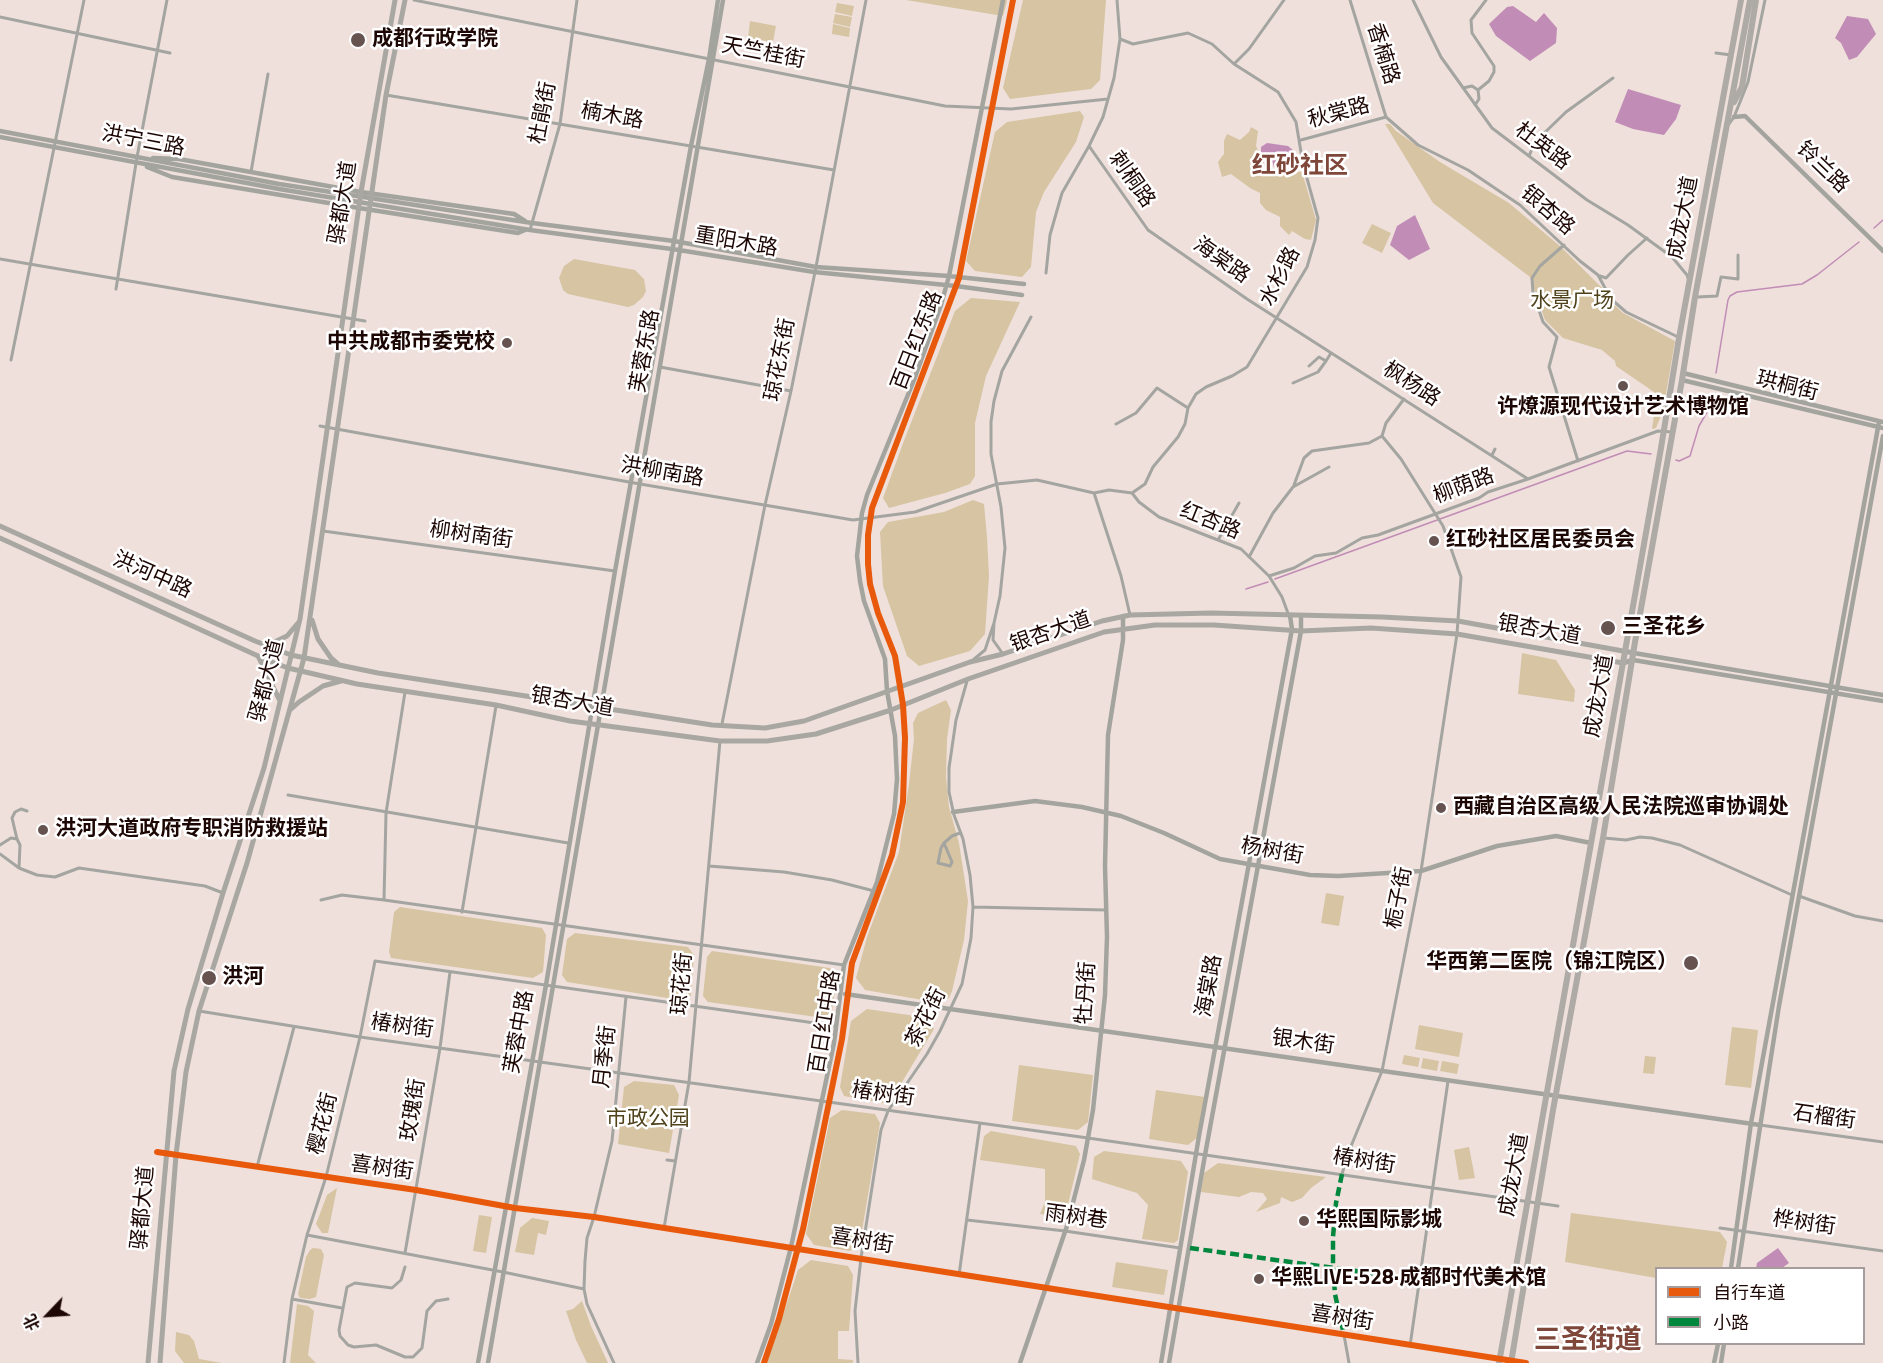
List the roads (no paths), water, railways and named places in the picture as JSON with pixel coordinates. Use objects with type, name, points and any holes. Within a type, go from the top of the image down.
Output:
[{"type":"highway","name":"成龙大道","points":[[1500,1361],[1740,0]]},
{"type":"highway","name":"成龙大道","points":[[1511,1362],[1695,297],[1750,0]]},
{"type":"highway","points":[[1730,111],[1742,87],[1756,0]]},
{"type":"main road","name":"驿都大道","points":[[148,1363],[174,1071],[188,1010],[264,768],[300,619],[361,192],[395,0]]},
{"type":"main road","name":"驿都大道","points":[[160,1363],[176,1155],[186,1072],[199,1011],[247,863],[304,658],[386,95],[405,0]]},
{"type":"main road","name":"洪河中路","points":[[0,526],[291,655]]},
{"type":"main road","name":"洪河中路","points":[[0,538],[288,668]]},
{"type":"main road","name":"银杏大道","points":[[288,668],[343,681],[496,705],[598,726],[745,742],[789,739],[839,727],[1104,632],[1155,625],[1214,625],[1300,631],[1371,628],[1457,634],[1623,663],[1633,656],[1624,651],[1458,621],[1383,616],[1164,613],[1130,615],[970,662],[804,721],[765,728],[722,726],[591,707],[340,666],[291,655]]},
{"type":"main road","points":[[310,616],[318,639],[331,658],[340,666]]},
{"type":"main road","points":[[262,644],[270,644],[291,633],[300,619]]},
{"type":"main road","points":[[258,656],[280,702]]},
{"type":"main road","points":[[289,712],[299,702],[323,686],[343,681]]},
{"type":"street","points":[[11,360],[84,0]]},
{"type":"street","points":[[116,289],[137,160],[168,0]]},
{"type":"street","name":"天竺桂街","points":[[414,0],[945,106],[993,109],[1108,99]]},
{"type":"street","name":"杜鹃街","points":[[529,229],[560,124],[577,0]]},
{"type":"street","name":"芙蓉东路","points":[[602,708],[697,147],[718,0]]},
{"type":"street","name":"芙蓉东路","points":[[591,707],[691,146],[723,0]]},
{"type":"street","name":"琼花东街","points":[[722,726],[765,505],[816,267],[866,0]]},
{"type":"street","name":"百日红东路","points":[[887,691],[885,659],[864,601],[860,581],[857,556],[861,520],[867,495],[914,381],[949,276],[1003,0]]},
{"type":"street","name":"百日红东路","points":[[900,686],[895,656],[878,613],[870,584],[868,564],[870,518],[878,490],[959,278],[1013,0]]},
{"type":"street","points":[[1046,273],[1050,235],[1062,193],[1089,146],[1102,117],[1114,78],[1120,39],[1117,0]]},
{"type":"street","points":[[1234,64],[1249,49],[1284,0]]},
{"type":"street","name":"香楠路","points":[[1350,0],[1386,117]]},
{"type":"street","name":"杜英路","points":[[1413,0],[1441,57],[1492,128],[1587,200],[1647,238],[1672,257],[1687,275],[1689,283]]},
{"type":"street","points":[[1478,90],[1489,81],[1494,72],[1494,66],[1472,33],[1471,20],[1486,0]]},
{"type":"street","points":[[1725,130],[1734,117],[1748,82],[1765,0]]},
{"type":"street","points":[[0,17],[170,53]]},
{"type":"street","name":"水杉路","points":[[1120,39],[1133,44],[1188,33],[1212,44],[1234,64],[1278,92],[1296,122],[1303,164],[1318,218],[1315,240],[1307,267],[1247,367],[1196,394],[1188,408],[1185,424],[1178,437],[1153,467],[1145,484],[1132,493]]},
{"type":"street","points":[[1716,53],[1731,55]]},
{"type":"street","points":[[251,172],[268,74]]},
{"type":"street","points":[[1529,156],[1535,142],[1566,112],[1613,78]]},
{"type":"street","points":[[1463,88],[1472,86],[1478,90],[1479,99],[1474,105]]},
{"type":"street","name":"楠木路","points":[[386,95],[834,170]]},
{"type":"street","name":"铃兰路","points":[[1734,117],[1746,116],[1883,251]]},
{"type":"street","name":"秋棠路","points":[[1300,140],[1386,117]]},
{"type":"street","name":"银杏路","points":[[1386,117],[1418,145],[1468,170],[1520,205],[1598,275],[1617,305],[1626,312],[1679,338]]},
{"type":"street","name":"洪宁三路","points":[[0,131],[55,145]]},
{"type":"street","name":"洪宁三路","points":[[0,137],[446,213]]},
{"type":"street","name":"刺桐路","points":[[1089,146],[1148,230]]},
{"type":"street","points":[[137,160],[179,159],[361,192],[514,214],[530,223]]},
{"type":"street","points":[[137,160],[172,177],[518,233],[529,229]]},
{"type":"street","name":"重阳木路","points":[[446,213],[674,241],[816,267],[949,276],[1024,284]]},
{"type":"street","name":"重阳木路","points":[[446,213],[529,229],[673,249],[814,273],[956,286],[1022,295]]},
{"type":"street","name":"海棠路","points":[[1148,230],[1277,317]]},
{"type":"street","points":[[1598,275],[1606,278],[1647,238]]},
{"type":"street","points":[[1564,245],[1532,278],[1533,293],[1543,322],[1557,337],[1549,367],[1578,461]]},
{"type":"street","points":[[1695,297],[1717,296],[1721,277],[1737,279],[1738,255]]},
{"type":"street","points":[[0,259],[365,321]]},
{"type":"street","points":[[970,662],[985,650],[994,623],[1000,596],[1005,548],[990,440],[994,401],[1002,371],[1031,317]]},
{"type":"street","name":"枫杨路","points":[[1277,317],[1528,479]]},
{"type":"street","points":[[1293,382],[1318,372],[1331,352]]},
{"type":"street","points":[[1310,366],[1319,357],[1326,361]]},
{"type":"street","points":[[659,367],[791,391]]},
{"type":"street","name":"珙桐街","points":[[1683,376],[1881,424]]},
{"type":"street","points":[[1116,424],[1136,413],[1158,388],[1188,408]]},
{"type":"street","points":[[1249,557],[1273,513],[1293,487],[1304,458],[1312,451],[1369,442],[1382,436],[1386,423],[1404,399]]},
{"type":"street","points":[[1731,1267],[1751,1123],[1828,693],[1881,424]]},
{"type":"street","name":"洪柳南路","points":[[320,426],[836,518],[861,520],[915,512],[997,484],[1037,480],[1094,493],[1109,490],[1132,493]]},
{"type":"street","points":[[1664,430],[1673,432]]},
{"type":"street","name":"柳荫路","points":[[1269,576],[1294,568],[1315,556],[1336,552],[1362,538],[1436,516],[1488,492],[1664,430]]},
{"type":"street","name":"栀子街","points":[[1342,1174],[1382,1071],[1421,871],[1457,634],[1461,577],[1440,522],[1401,459],[1382,436]]},
{"type":"street","points":[[1738,1267],[1799,896],[1883,436]]},
{"type":"street","points":[[1492,455],[1495,449]]},
{"type":"street","points":[[1293,487],[1329,467]]},
{"type":"street","points":[[1094,493],[1121,576],[1130,615]]},
{"type":"street","name":"红杏路","points":[[1132,493],[1139,502],[1159,517],[1241,549],[1269,576],[1290,616]]},
{"type":"street","points":[[1218,540],[1239,503]]},
{"type":"street","name":"柳树南街","points":[[323,531],[615,571]]},
{"type":"street","name":"牡丹街","points":[[1020,1363],[1065,1231],[1088,1138],[1097,1078],[1105,995],[1108,735],[1123,616]]},
{"type":"street","name":"海棠路","points":[[1161,1363],[1215,1047],[1292,629],[1290,616]]},
{"type":"street","name":"海棠路","points":[[1170,1363],[1301,616]]},
{"type":"street","points":[[994,623],[993,640],[1003,654]]},
{"type":"street","name":"银杏大道","points":[[1633,656],[1883,696]]},
{"type":"street","name":"银杏大道","points":[[1633,656],[1828,693],[1883,701]]},
{"type":"street","name":"茶花街","points":[[858,1363],[855,1311],[881,1130],[888,1111],[927,1054],[962,984],[971,939],[973,907],[970,875],[949,792],[951,745],[968,679]]},
{"type":"street","name":"百日红中路","points":[[757,1363],[771,1324],[791,1247],[836,1026],[852,963],[885,877],[898,829],[905,780],[905,738],[900,686]]},
{"type":"street","name":"百日红中路","points":[[764,1363],[779,1319],[798,1248],[842,1039],[844,965],[884,861],[894,814],[897,779],[895,736],[887,691]]},
{"type":"street","points":[[384,900],[386,813],[405,692]]},
{"type":"street","points":[[462,912],[496,705]]},
{"type":"street","name":"芙蓉中路","points":[[478,1363],[546,985],[591,707]]},
{"type":"street","name":"芙蓉中路","points":[[488,1363],[602,708]]},
{"type":"street","name":"琼花街","points":[[664,1228],[689,1082],[720,741]]},
{"type":"street","points":[[288,795],[568,843]]},
{"type":"street","name":"杨树街","points":[[953,812],[1035,801],[1106,813],[1121,816],[1164,833],[1220,859],[1310,876],[1421,871],[1474,853],[1531,839],[1556,836],[1591,843]]},
{"type":"street","points":[[19,868],[20,845],[12,818],[15,812],[21,809],[27,811]]},
{"type":"street","points":[[944,843],[952,862],[950,866],[938,863],[940,853],[944,843],[960,833]]},
{"type":"street","points":[[1603,838],[1626,840],[1640,837],[1652,838],[1680,845],[1792,895],[1855,916],[1883,921]]},
{"type":"street","points":[[0,845],[11,838],[17,839]]},
{"type":"street","points":[[940,853],[947,851]]},
{"type":"street","points":[[0,854],[19,868],[46,877],[55,877],[79,868],[205,886],[223,893]]},
{"type":"street","points":[[709,866],[784,872],[832,880],[874,891]]},
{"type":"street","points":[[321,900],[342,895],[384,900],[844,965]]},
{"type":"street","points":[[973,907],[1106,910]]},
{"type":"street","name":"樱花街","points":[[284,1363],[292,1299],[326,1177],[360,1037],[375,961],[450,972]]},
{"type":"street","points":[[450,972],[836,1026]]},
{"type":"street","name":"玫瑰街","points":[[405,1253],[440,1048],[450,972]]},
{"type":"street","name":"银木街","points":[[844,994],[1760,1125]]},
{"type":"street","name":"月季街","points":[[614,1363],[591,1316],[584,1289],[587,1238],[612,1142],[626,997]]},
{"type":"street","name":"椿树街","points":[[199,1011],[360,1037],[1342,1174],[1527,1203]]},
{"type":"street","points":[[257,1167],[294,1027]]},
{"type":"street","points":[[1410,1346],[1448,1080]]},
{"type":"street","points":[[959,1275],[980,1123]]},
{"type":"street","name":"石榴街","points":[[1760,1125],[1883,1142]]},
{"type":"street","name":"喜树街","points":[[158,1152],[416,1190],[515,1208],[594,1217],[798,1248],[1500,1361],[1526,1363]]},
{"type":"street","points":[[667,1160],[675,1161]]},
{"type":"street","points":[[1527,1203],[1558,1206]]},
{"type":"street","name":"雨树巷","points":[[967,1220],[1065,1231],[1180,1248]]},
{"type":"street","name":"桦树街","points":[[1720,1227],[1883,1251]]},
{"type":"street","points":[[308,1235],[584,1289]]},
{"type":"street","points":[[405,1268],[401,1280],[393,1288],[359,1284],[347,1287],[339,1330],[340,1336],[348,1345],[354,1347],[376,1345],[409,1358],[417,1355],[422,1348],[427,1311],[431,1305],[442,1299],[448,1299]]},
{"type":"street","points":[[292,1299],[342,1308]]},
{"type":"street","points":[[1344,1335],[1349,1363]]},
{"type":"street","points":[[1714,1363],[1718,1345]]},
{"type":"street","points":[[1721,1363],[1724,1345]]},
{"type":"waterway","points":[[1874,228],[1883,220]]},
{"type":"waterway","points":[[1716,373],[1730,296],[1737,292],[1802,284],[1859,242]]},
{"type":"waterway","points":[[1676,460],[1690,456],[1699,426],[1710,407],[1712,395]]},
{"type":"waterway","points":[[1275,579],[1627,451],[1651,454]]},
{"type":"waterway","points":[[1246,589],[1268,582]]},
{"type":"place","name":"成都行政学院","points":[[358,40]]},
{"type":"place","name":"中共成都市委党校","points":[[507,343]]},
{"type":"place","name":"许燎源现代设计艺术博物馆","points":[[1623,386]]},
{"type":"place","name":"红砂社区居民委员会","points":[[1434,541]]},
{"type":"place","name":"三圣花乡","points":[[1608,628]]},
{"type":"place","name":"西藏自治区高级人民法院巡审协调处","points":[[1441,808]]},
{"type":"place","name":"洪河大道政府专职消防救援站","points":[[43,830]]},
{"type":"place","name":"华西第二医院（锦江院区）","points":[[1691,963]]},
{"type":"place","name":"洪河","points":[[209,978]]},
{"type":"place","name":"华熙国际影城","points":[[1304,1221]]},
{"type":"place","name":"华熙LIVE·528·成都时代美术馆","points":[[1259,1279]]},
{"type":"district","name":"红砂社区","points":[[1300,167]]},
{"type":"district","name":"三圣街道","points":[[1588,1341]]},
{"type":"park label","name":"水景广场","points":[[1572,302]]},
{"type":"park label","name":"市政公园","points":[[648,1120]]}]
